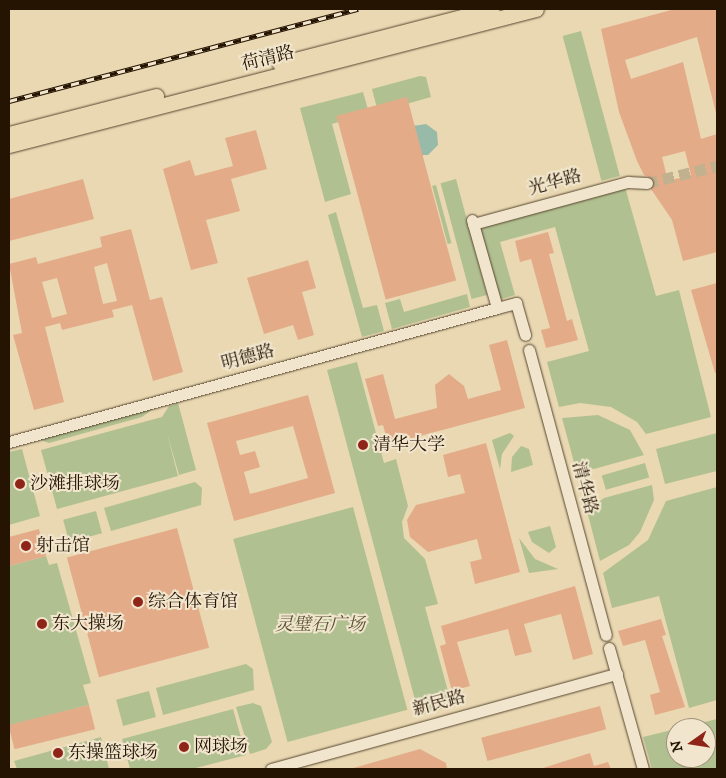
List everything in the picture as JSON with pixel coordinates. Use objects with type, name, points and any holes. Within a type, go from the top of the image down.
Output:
[{"type":"main road","name":"荷清路","points":[[9,134],[492,9]]},
{"type":"main road","name":"荷清路","points":[[9,145],[536,9]]},
{"type":"street","name":"光华路","points":[[497,308],[473,222],[628,182],[647,183]]},
{"type":"street","points":[[497,308],[516,303],[525,335]]},
{"type":"street","name":"明德路","points":[[9,442],[497,308]]},
{"type":"street","name":"清华路","points":[[529,350],[606,635]]},
{"type":"street","points":[[609,648],[643,769]]},
{"type":"street","name":"新民路","points":[[270,769],[617,674]]},
{"type":"green space","points":[[581,31],[620,176],[601,181],[563,36]]},
{"type":"green space","points":[[420,76],[426,77],[431,97],[378,112],[372,89]]},
{"type":"green space","points":[[363,92],[369,113],[332,124],[351,194],[325,202],[300,108]]},
{"type":"green space","points":[[456,179],[487,295],[472,299],[441,183]]},
{"type":"green space","points":[[436,185],[452,243],[448,244],[432,186]]},
{"type":"green space","points":[[625,187],[656,296],[679,290],[711,417],[646,434],[637,422],[611,407],[580,403],[559,407],[547,362],[589,351],[555,227],[500,242],[515,295],[498,300],[478,228]]},
{"type":"green space","points":[[336,212],[363,308],[377,305],[384,331],[362,337],[328,215]]},
{"type":"green space","points":[[467,294],[470,307],[392,329],[385,303],[400,299],[404,312]]},
{"type":"green space","points":[[357,362],[384,463],[396,459],[408,506],[402,522],[404,538],[425,559],[438,604],[425,607],[452,706],[419,715],[327,370]]},
{"type":"green space","points":[[161,403],[142,417],[49,443],[35,438]]},
{"type":"green space","points":[[178,403],[196,470],[179,475],[167,433],[178,476],[57,509],[41,450],[162,417],[169,406]]},
{"type":"green space","points":[[598,415],[630,430],[644,455],[594,469],[575,466],[562,418]]},
{"type":"green space","points":[[510,433],[514,436],[502,454],[500,469],[492,440]]},
{"type":"green space","points":[[717,433],[717,471],[665,484],[656,449]]},
{"type":"green space","points":[[521,446],[529,449],[533,465],[511,472],[512,457]]},
{"type":"green space","name":"沙滩排球场","points":[[22,449],[40,516],[9,525],[9,452]]},
{"type":"green space","points":[[645,463],[649,477],[606,490],[602,475]]},
{"type":"green space","points":[[195,482],[202,488],[201,505],[111,531],[104,508]]},
{"type":"green space","points":[[652,485],[654,500],[640,532],[629,545],[600,561],[587,511],[604,498]]},
{"type":"green space","points":[[717,487],[717,700],[689,708],[659,596],[612,608],[603,573],[648,540],[666,501]]},
{"type":"green space","name":"灵璧石广场","points":[[353,507],[407,710],[288,742],[233,539]]},
{"type":"green space","points":[[96,511],[102,533],[69,542],[63,520]]},
{"type":"green space","points":[[550,526],[556,547],[549,553],[532,542],[528,532]]},
{"type":"green space","points":[[519,538],[535,559],[558,569],[529,573]]},
{"type":"green space","name":"东大操场","points":[[46,556],[49,565],[57,563],[91,683],[83,685],[89,705],[9,726],[9,566]]},
{"type":"green space","points":[[246,664],[253,669],[254,690],[163,715],[156,688]]},
{"type":"green space","points":[[149,691],[156,717],[123,726],[116,700]]},
{"type":"green space","points":[[253,703],[261,706],[272,742],[266,749],[250,754],[236,707]]},
{"type":"green space","name":"网球场","points":[[233,709],[246,755],[192,769],[130,769],[122,739]]},
{"type":"green space","points":[[716,719],[717,769],[652,769],[643,737],[666,731],[666,768],[716,768]]},
{"type":"green space","points":[[101,737],[109,769],[17,769],[14,761]]},
{"type":"shaded area","points":[[426,124],[437,132],[438,145],[428,155],[419,155],[413,126]]},
{"type":"building","points":[[675,9],[717,9],[717,117],[697,37],[625,60],[631,79],[683,62],[701,139],[717,134],[717,252],[683,261],[672,220],[651,189],[653,179],[644,175],[637,161],[619,112],[601,29]],"holes":[[[685,151],[691,175],[668,181],[662,157]]]},
{"type":"building","points":[[407,97],[456,281],[386,299],[336,116]]},
{"type":"building","points":[[256,130],[267,169],[231,179],[240,211],[206,220],[218,263],[191,270],[163,169],[190,160],[195,176],[233,166],[225,138]]},
{"type":"building","points":[[83,179],[94,219],[9,241],[9,199]]},
{"type":"building","points":[[131,229],[150,300],[162,297],[183,372],[153,381],[132,305],[112,310],[114,317],[62,330],[60,323],[45,327],[64,402],[34,410],[13,335],[22,333],[9,264],[36,257],[38,264],[102,247],[100,237]],"holes":[[[107,263],[117,301],[103,304],[94,267]],[[57,278],[67,314],[52,318],[42,282]]]},
{"type":"building","points":[[548,232],[554,253],[549,254],[567,321],[572,319],[578,340],[546,348],[541,330],[550,328],[531,259],[520,262],[515,241]]},
{"type":"building","points":[[308,260],[316,288],[302,292],[314,335],[298,340],[293,325],[264,334],[247,278]]},
{"type":"building","points":[[717,283],[717,373],[715,373],[691,290]]},
{"type":"building","points":[[507,340],[525,408],[401,441],[400,436],[387,440],[383,425],[378,426],[365,379],[383,374],[395,419],[437,408],[435,385],[449,374],[464,386],[468,399],[501,390],[489,345]]},
{"type":"building","points":[[308,395],[335,493],[234,521],[207,423]],"holes":[[[293,426],[308,478],[250,494],[244,472],[260,467],[255,451],[240,455],[236,441]]]},
{"type":"building","points":[[486,443],[520,572],[475,584],[470,562],[482,559],[477,539],[428,552],[410,537],[407,520],[416,505],[465,493],[460,474],[448,477],[443,455]]},
{"type":"building","name":"综合体育馆","points":[[177,528],[209,648],[99,677],[67,558]]},
{"type":"building","name":"射击馆","points":[[39,529],[46,556],[9,566],[9,537]]},
{"type":"building","points":[[575,586],[593,654],[573,660],[561,614],[524,624],[532,652],[515,656],[508,629],[457,642],[470,686],[452,691],[440,646],[446,644],[441,626]]},
{"type":"building","points":[[661,619],[666,635],[662,636],[685,707],[655,715],[650,695],[660,692],[645,640],[623,646],[618,631]]},
{"type":"building","points":[[89,705],[95,729],[15,749],[9,725]]},
{"type":"building","points":[[600,706],[606,729],[487,761],[481,738]]},
{"type":"building","points":[[420,749],[446,763],[447,769],[350,769]]},
{"type":"building","points":[[590,753],[594,766],[608,762],[611,769],[540,769]]},
{"type":"tunnel","points":[[647,183],[717,166]]},
{"type":"railway","points":[[9,101],[358,9]]},
{"type":"place","name":"清华大学","points":[[363,445]]},
{"type":"place","name":"沙滩排球场","points":[[20,484]]},
{"type":"place","name":"射击馆","points":[[26,546]]},
{"type":"place","name":"综合体育馆","points":[[138,602]]},
{"type":"place","name":"东大操场","points":[[42,624]]},
{"type":"place","name":"网球场","points":[[184,747]]},
{"type":"place","name":"东操篮球场","points":[[58,753]]}]
